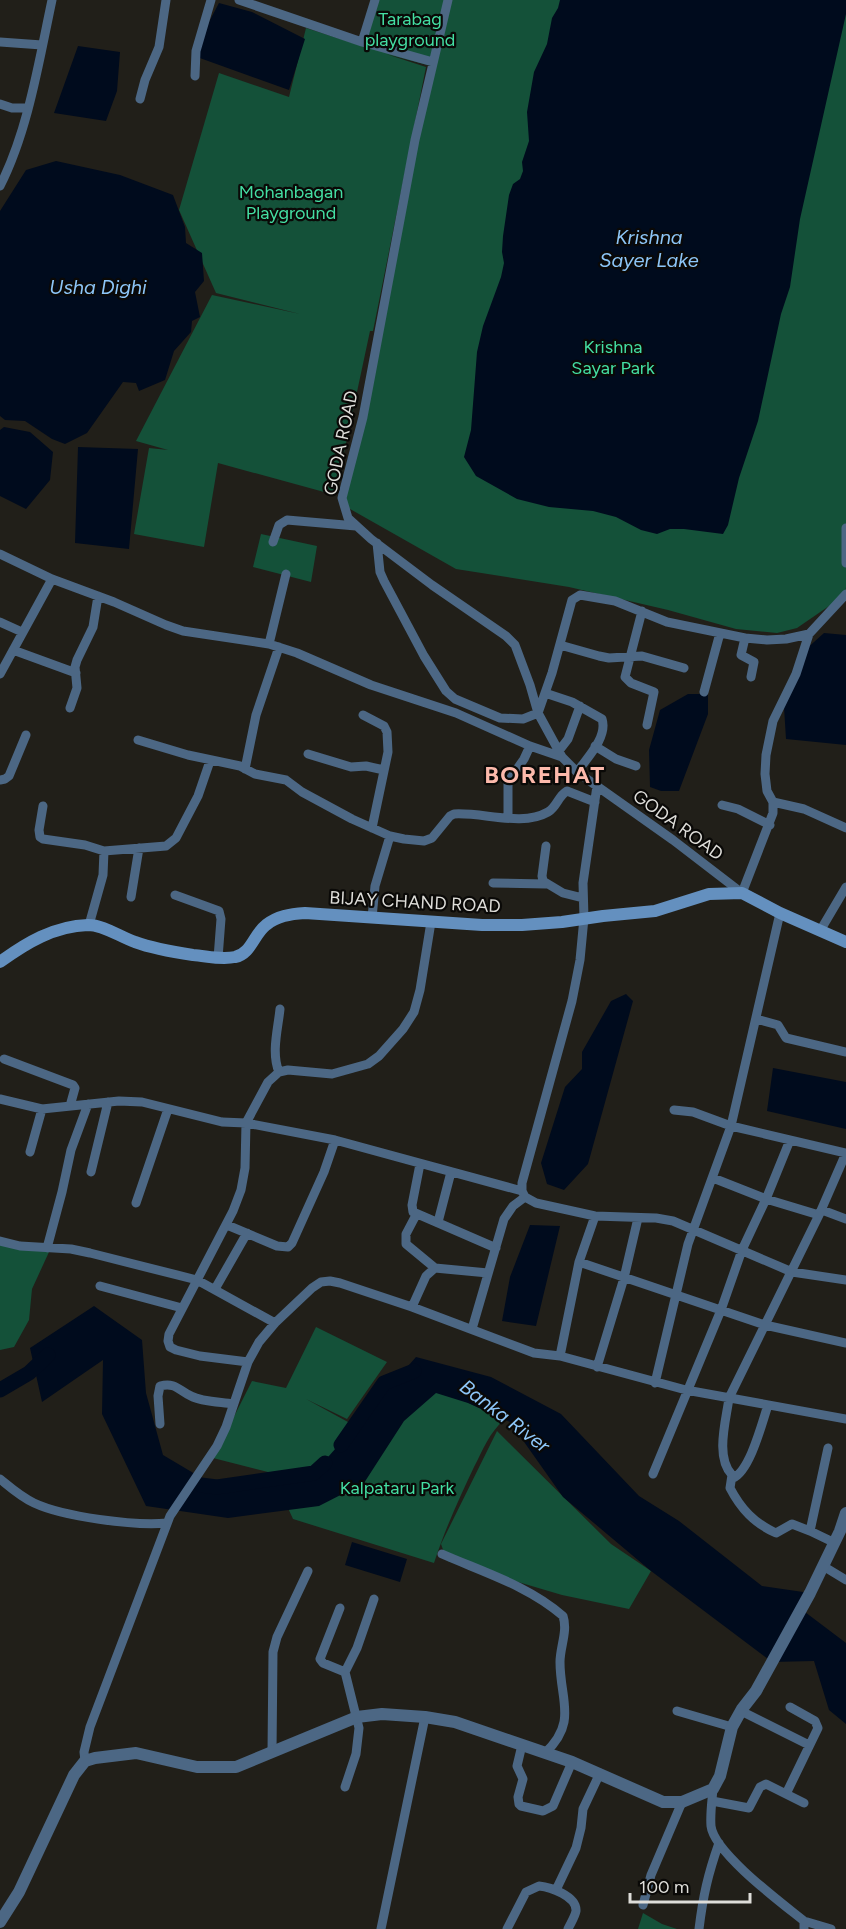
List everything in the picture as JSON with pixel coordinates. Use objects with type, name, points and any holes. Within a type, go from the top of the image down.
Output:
[{"type":"main road","name":"BIJAY CHAND ROAD","points":[[0,962],[34,939],[89,925],[103,928],[152,948],[218,958],[236,957],[246,951],[264,926],[276,918],[289,914],[522,925],[655,911],[709,894],[742,893],[846,942]]},
{"type":"street","points":[[0,186],[27,108],[52,0]]},
{"type":"street","points":[[140,99],[145,80],[159,47],[166,0]]},
{"type":"street","points":[[195,76],[196,51],[212,0]]},
{"type":"street","points":[[239,0],[362,42],[433,62]]},
{"type":"street","points":[[362,42],[375,0]]},
{"type":"street","name":"GODA ROAD","points":[[448,0],[415,140],[363,417],[342,498],[348,518],[432,585],[506,636],[515,645],[538,713],[560,755],[577,772],[673,840],[742,893]]},
{"type":"street","points":[[0,42],[42,45]]},
{"type":"street","points":[[0,104],[12,108],[27,108]]},
{"type":"street","points":[[273,542],[279,525],[287,520],[357,526]]},
{"type":"street","points":[[846,528],[846,563]]},
{"type":"street","points":[[377,543],[378,561],[384,581],[424,656],[446,691],[455,699],[500,718],[523,719],[538,713],[572,600],[580,595],[615,601],[667,622],[745,638],[786,639],[809,634]]},
{"type":"street","points":[[0,554],[52,579],[183,631],[279,647],[370,685],[474,720],[530,746],[560,755],[580,706]]},
{"type":"street","points":[[269,644],[286,574]]},
{"type":"street","points":[[0,674],[52,579]]},
{"type":"street","points":[[742,893],[774,813],[765,774],[766,755],[773,721],[796,674],[809,634],[846,594]]},
{"type":"street","points":[[70,708],[77,688],[75,667],[80,650],[93,627],[98,596]]},
{"type":"street","points":[[642,611],[625,673],[627,680],[654,692],[647,725]]},
{"type":"street","points":[[0,622],[22,632]]},
{"type":"street","points":[[704,692],[720,633]]},
{"type":"street","points":[[745,638],[741,655],[754,662],[751,677]]},
{"type":"street","points":[[560,645],[609,658],[642,656],[684,668]]},
{"type":"street","points":[[245,769],[256,715],[279,647]]},
{"type":"street","points":[[13,650],[76,673]]},
{"type":"street","points":[[545,693],[580,706],[599,716],[604,723],[596,746],[577,772]]},
{"type":"street","points":[[363,715],[378,721],[387,732],[388,752],[372,828]]},
{"type":"street","points":[[0,780],[9,776],[26,735]]},
{"type":"street","points":[[138,740],[245,769],[255,774],[286,780],[313,799],[372,828],[390,836],[415,841],[424,841],[437,833],[446,820],[454,814],[508,819],[537,816],[551,811],[561,795],[567,791],[595,802]]},
{"type":"street","points":[[508,819],[508,782],[530,746]]},
{"type":"street","points":[[596,746],[616,759],[636,766]]},
{"type":"street","points":[[309,754],[351,767],[366,766],[384,770]]},
{"type":"street","points":[[43,806],[40,837],[85,845],[104,851],[166,846],[176,838],[198,796],[210,761]]},
{"type":"street","points":[[472,1329],[504,1220],[524,1194],[525,1171],[572,1002],[580,960],[584,918],[583,883],[597,786]]},
{"type":"street","points":[[773,802],[804,809],[846,828]]},
{"type":"street","points":[[722,805],[738,809],[770,825]]},
{"type":"street","points":[[372,918],[375,886],[390,836]]},
{"type":"street","points":[[546,846],[542,876],[546,884]]},
{"type":"street","points":[[131,897],[139,848]]},
{"type":"street","points":[[89,925],[103,875],[104,851]]},
{"type":"street","points":[[493,883],[546,884],[563,893],[583,898]]},
{"type":"street","points":[[820,931],[846,887]]},
{"type":"street","points":[[175,895],[219,911],[222,919],[218,958]]},
{"type":"street","points":[[655,1383],[675,1295],[693,1230],[731,1126],[780,912]]},
{"type":"street","points":[[248,1362],[200,1356],[176,1350],[170,1347],[168,1341],[169,1334],[182,1308],[227,1225],[241,1190],[246,1123],[268,1082],[279,1072],[288,1070],[332,1074],[368,1064],[379,1056],[403,1029],[414,1012],[420,990],[431,921]]},
{"type":"street","points":[[279,1072],[276,1048],[280,1009]]},
{"type":"street","points":[[756,1018],[778,1024],[786,1038],[846,1052]]},
{"type":"street","points":[[4,1059],[73,1085],[75,1088],[70,1106]]},
{"type":"street","points":[[0,1099],[42,1109],[108,1102],[142,1102],[222,1122],[246,1123],[335,1140],[524,1194],[536,1203],[595,1216],[673,1221],[792,1272],[846,1280]]},
{"type":"street","points":[[91,1172],[108,1102]]},
{"type":"street","points":[[47,1248],[71,1150],[88,1104]]},
{"type":"street","points":[[30,1152],[42,1109]]},
{"type":"street","points":[[136,1203],[168,1109]]},
{"type":"street","points":[[674,1110],[707,1116],[731,1126],[846,1153],[792,1272],[729,1398],[724,1438],[724,1461],[733,1478]]},
{"type":"street","points":[[227,1225],[283,1248],[288,1247],[292,1243],[324,1172],[335,1140]]},
{"type":"street","points":[[653,1474],[721,1310],[742,1250],[790,1140]]},
{"type":"street","points":[[420,1164],[412,1209],[416,1215],[438,1222],[496,1248]]},
{"type":"street","points":[[438,1222],[451,1172]]},
{"type":"street","points":[[713,1178],[766,1199],[846,1219]]},
{"type":"street","points":[[416,1215],[406,1234],[406,1244],[435,1268],[488,1273]]},
{"type":"street","points":[[560,1356],[579,1262],[595,1216]]},
{"type":"street","points":[[597,1367],[624,1278],[638,1218]]},
{"type":"street","points":[[214,1289],[247,1233]]},
{"type":"street","points":[[0,1241],[20,1246],[90,1253],[197,1280],[275,1323]]},
{"type":"street","points":[[579,1262],[765,1325],[846,1343]]},
{"type":"street","points":[[412,1307],[426,1276],[435,1268]]},
{"type":"street","points":[[85,1761],[84,1752],[90,1727],[168,1519],[205,1464],[226,1427],[248,1362],[259,1342],[275,1323],[321,1282],[330,1281],[412,1307],[534,1353],[560,1356],[686,1390],[846,1419]]},
{"type":"street","points":[[99,1286],[182,1308]]},
{"type":"street","points":[[160,1424],[158,1396],[160,1386],[177,1387],[192,1397],[234,1404]]},
{"type":"street","points":[[768,1405],[745,1466],[729,1483],[730,1488],[740,1505],[755,1520],[776,1533],[792,1524],[835,1543]]},
{"type":"street","points":[[810,1531],[828,1448]]},
{"type":"street","points":[[0,1479],[34,1503],[54,1510],[136,1524],[168,1519]]},
{"type":"street","points":[[831,1929],[804,1925],[756,1882],[718,1843],[711,1828],[713,1795],[732,1727],[756,1691],[810,1593],[835,1543],[846,1514]]},
{"type":"street","points":[[442,1554],[521,1588],[563,1616],[565,1628],[560,1660],[566,1712],[563,1730],[556,1742],[545,1753]]},
{"type":"street","points":[[823,1566],[846,1580]]},
{"type":"street","points":[[272,1752],[273,1652],[277,1637],[309,1571]]},
{"type":"street","points":[[345,1787],[358,1740],[357,1717],[345,1672],[354,1655],[374,1599]]},
{"type":"street","points":[[340,1608],[320,1659],[323,1663],[345,1672]]},
{"type":"street","points":[[786,1794],[817,1731],[818,1724],[790,1707]]},
{"type":"street","points":[[677,1711],[732,1727]]},
{"type":"street","points":[[741,1711],[809,1745]]},
{"type":"street","points":[[0,1922],[19,1892],[74,1775],[85,1761],[136,1753],[197,1767],[236,1767],[357,1717],[382,1714],[426,1717],[455,1722],[572,1762],[663,1802],[682,1802],[713,1795],[749,1808],[762,1785],[770,1786],[804,1803]]},
{"type":"street","points":[[381,1929],[426,1717]]},
{"type":"street","points":[[522,1745],[517,1766],[523,1776],[518,1801],[521,1806],[543,1810],[553,1806],[572,1762]]},
{"type":"street","points":[[556,1890],[576,1848],[583,1809],[600,1773]]},
{"type":"street","points":[[643,1905],[651,1875],[682,1802]]},
{"type":"street","points":[[699,1929],[701,1903],[718,1843]]},
{"type":"street","points":[[507,1929],[526,1892],[538,1886],[556,1890],[566,1896],[575,1906],[576,1911],[568,1929]]},
{"type":"green space","points":[[371,0],[447,0],[431,66],[386,54],[426,67],[373,331],[370,331],[335,495],[218,463],[204,547],[134,534],[149,448],[168,450],[136,441],[212,295],[300,314],[216,293],[179,210],[219,73],[289,97],[306,28],[359,45]]},
{"type":"green space","name":"Krishna Sayar Park","points":[[448,0],[846,0],[846,587],[845,595],[797,628],[777,633],[736,629],[668,610],[569,587],[456,569],[343,505]]},
{"type":"green space","points":[[261,534],[317,546],[311,582],[253,567]]},
{"type":"green space","points":[[0,1239],[49,1252],[32,1289],[29,1320],[14,1347],[0,1350]]},
{"type":"green space","name":"Kalpataru Park","points":[[316,1327],[387,1362],[347,1419],[306,1399],[368,1433],[424,1389],[450,1394],[504,1420],[490,1436],[474,1467],[434,1563],[293,1519],[272,1473],[213,1458],[252,1381],[286,1388]]},
{"type":"green space","points":[[497,1431],[611,1544],[651,1571],[629,1609],[562,1595],[447,1561],[441,1544]]},
{"type":"green space","points":[[643,1913],[662,1924],[677,1929],[638,1929]]},
{"type":"water","name":"Krishna Sayer Lake","points":[[560,0],[846,0],[846,14],[800,219],[790,287],[781,314],[758,421],[739,478],[728,525],[723,534],[670,529],[657,534],[641,530],[616,517],[593,511],[549,507],[517,499],[476,476],[464,457],[471,430],[477,352],[483,326],[504,263],[503,236],[509,195],[513,184],[520,179],[523,171],[522,162],[529,141],[527,112],[534,72],[547,44],[552,18]]},
{"type":"water","points":[[219,3],[252,12],[305,39],[289,90],[197,57],[209,22]]},
{"type":"water","points":[[78,46],[120,52],[117,91],[106,121],[54,113]]},
{"type":"water","name":"Usha Dighi","points":[[56,161],[120,175],[173,195],[185,227],[186,243],[202,253],[204,281],[195,292],[200,317],[192,321],[191,332],[174,351],[165,380],[139,391],[136,383],[123,382],[87,433],[65,444],[52,439],[25,421],[5,420],[0,416],[0,211],[26,170]]},
{"type":"water","points":[[4,427],[30,432],[53,452],[50,480],[26,509],[0,496],[0,430]]},
{"type":"water","points":[[78,447],[138,449],[129,549],[75,543]]},
{"type":"water","points":[[824,633],[846,635],[846,745],[786,739],[784,707],[804,651]]},
{"type":"water","points":[[688,694],[708,694],[708,714],[679,791],[661,791],[650,787],[649,750],[660,710]]},
{"type":"water","points":[[626,994],[633,1001],[588,1164],[564,1190],[547,1184],[541,1163],[565,1087],[582,1069],[582,1052],[611,1001]]},
{"type":"water","points":[[773,1068],[846,1082],[846,1129],[767,1111]]},
{"type":"water","points":[[530,1225],[560,1226],[536,1326],[502,1321],[510,1277]]},
{"type":"water","points":[[94,1306],[142,1340],[146,1393],[163,1455],[217,1487],[314,1473],[416,1357],[491,1377],[561,1414],[639,1496],[679,1521],[762,1586],[810,1593],[801,1609],[846,1643],[846,1724],[829,1710],[814,1661],[772,1662],[651,1571],[563,1497],[510,1422],[468,1403],[436,1393],[404,1421],[364,1483],[319,1506],[228,1518],[146,1506],[102,1414],[103,1360],[42,1402],[30,1348]]},
{"type":"water","points":[[352,1542],[407,1559],[400,1582],[345,1565]]},
{"type":"waterway","name":"Banka River","points":[[0,1390],[29,1373],[48,1355]]},
{"type":"waterway","name":"Banka River","points":[[341,1445],[384,1383],[414,1371]]},
{"type":"waterway","name":"Banka River","points":[[201,1485],[217,1487],[314,1473],[325,1463]]},
{"type":"district","name":"BOREHAT","points":[[545,775]]},
{"type":"park label","name":"Tarabag playground","points":[[410,29]]},
{"type":"park label","name":"Mohanbagan Playground","points":[[291,202]]}]
